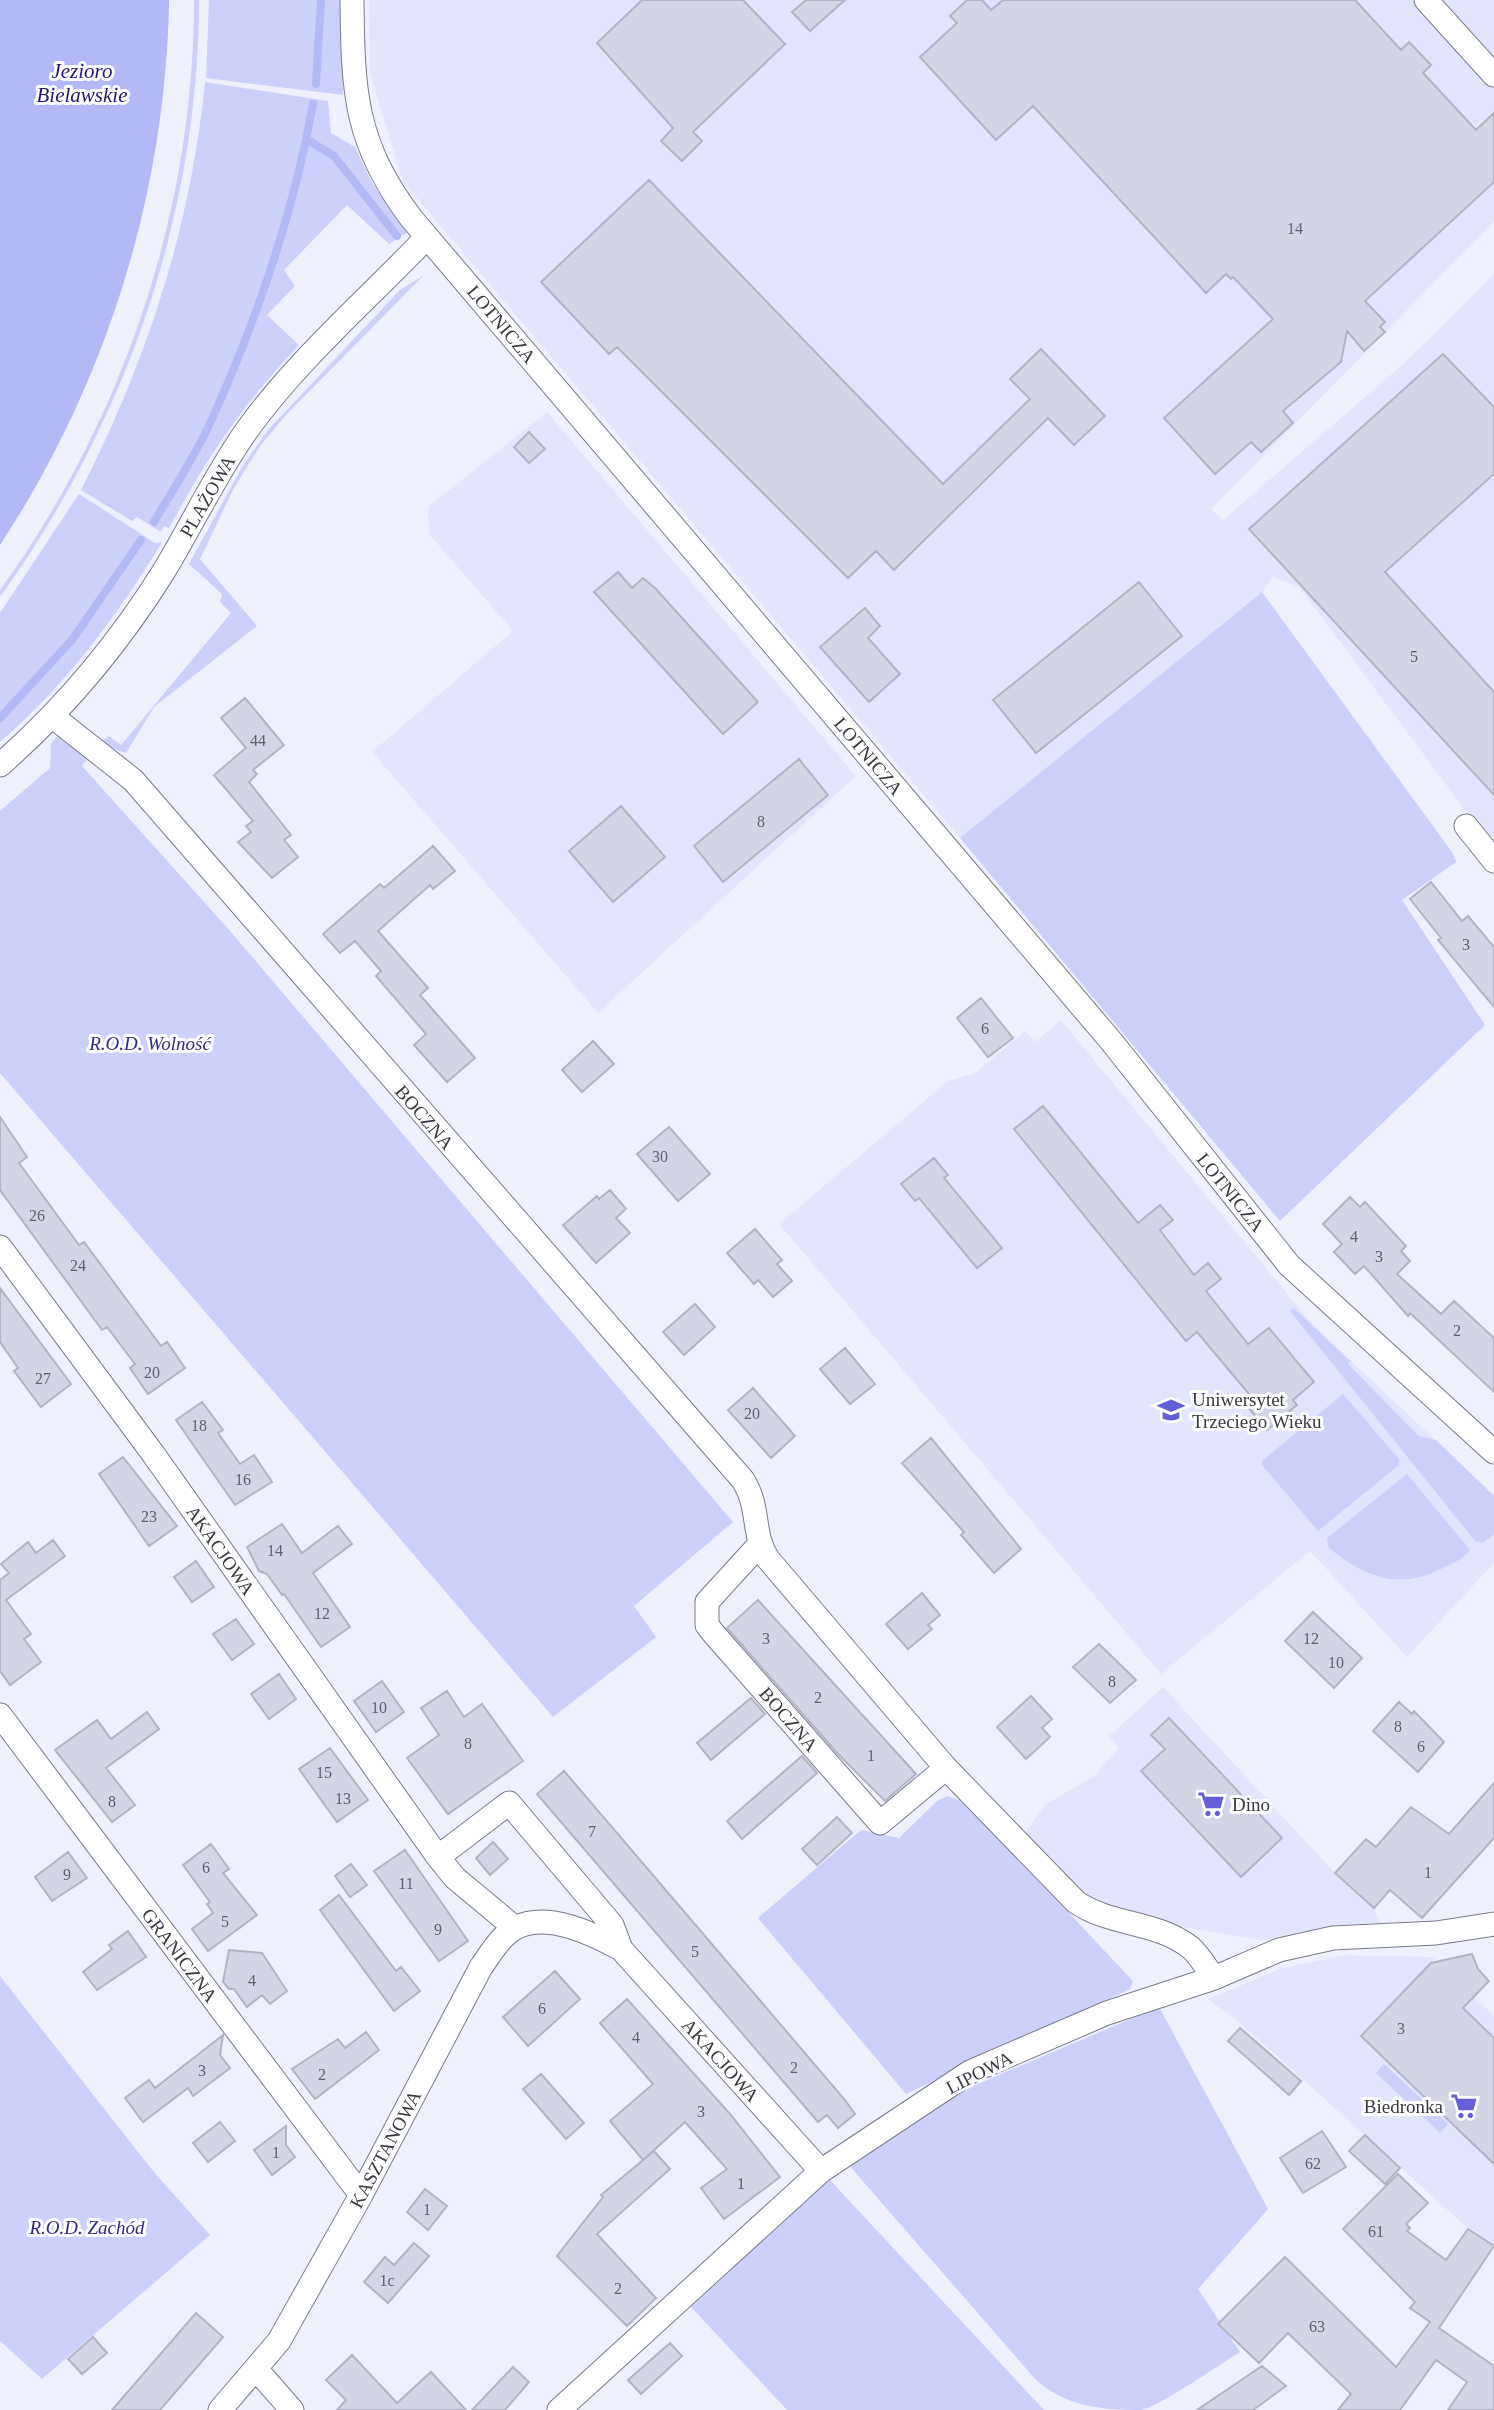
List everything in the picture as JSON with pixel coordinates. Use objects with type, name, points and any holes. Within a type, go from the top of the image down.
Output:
[{"type":"street","name":"LOTNICZA","points":[[352,0],[354,82],[363,130],[385,180],[427,237],[1111,1041],[1290,1265],[1494,1452]]},
{"type":"street","points":[[1426,0],[1494,75]]},
{"type":"street","name":"PLAŻOWA","points":[[0,765],[51,716],[97,664],[142,605],[224,463],[251,425],[281,388],[427,237]]},
{"type":"street","name":"BOCZNA","points":[[51,716],[133,780],[743,1479],[755,1502],[759,1545],[777,1572],[946,1768],[1076,1902],[1100,1916],[1169,1934],[1192,1949],[1214,1978]]},
{"type":"street","points":[[1465,826],[1494,861]]},
{"type":"street","name":"AKACJOWA","points":[[0,1247],[154,1455],[455,1878],[514,1928],[543,1923],[566,1927],[595,1936],[621,1949],[821,2171]]},
{"type":"street","name":"BOCZNA","points":[[759,1545],[707,1602],[708,1625],[714,1634],[880,1823],[946,1768]]},
{"type":"street","name":"GRANICZNA","points":[[0,1715],[361,2195]]},
{"type":"street","name":"AKACJOWA","points":[[438,1857],[509,1803],[612,1925],[621,1949]]},
{"type":"street","name":"LIPOWA","points":[[558,2410],[821,2171],[970,2072],[1107,2013],[1214,1978],[1279,1950],[1334,1938],[1436,1933],[1494,1924]]},
{"type":"street","name":"KASZTANOWA","points":[[220,2410],[257,2370],[279,2341],[361,2195],[481,1967],[496,1946],[514,1928]]},
{"type":"street","points":[[257,2370],[292,2410]]},
{"type":"shaded area","points":[[369,0],[1494,0],[1494,222],[1211,509],[1223,520],[1401,366],[1494,274],[1494,849],[1299,587],[1273,577],[1262,592],[960,838],[403,182],[370,74]]},
{"type":"shaded area","points":[[547,412],[856,776],[598,1013],[372,752],[513,631],[429,534],[428,507]]},
{"type":"shaded area","name":"Uniwersytet Trzeciego Wieku","points":[[1061,1020],[1314,1326],[1494,1495],[1494,1563],[1407,1657],[1310,1551],[1161,1674],[779,1224],[948,1081],[975,1073],[1025,1031],[1035,1042]]},
{"type":"shaded area","points":[[1163,1687],[1335,1873],[1374,1908],[1380,1923],[1333,1926],[1261,1940],[1110,1915],[1074,1892],[1023,1836],[1046,1804],[1093,1777],[1119,1748],[1109,1736]]},
{"type":"shaded area","points":[[1343,1955],[1432,1957],[1494,2016],[1494,2245],[1463,2224],[1248,2030],[1208,1999],[1280,1969]]},
{"type":"green space","points":[[194,0],[199,0],[196,80],[185,159],[169,237],[146,314],[118,389],[84,461],[44,530],[0,597],[0,590],[44,524],[82,456],[115,384],[143,310],[165,235],[181,157],[191,79]]},
{"type":"green space","points":[[209,0],[341,0],[343,95],[206,78]]},
{"type":"green space","points":[[205,82],[328,101],[331,133],[355,147],[373,185],[408,232],[389,244],[347,205],[284,270],[295,286],[267,315],[299,345],[243,411],[212,454],[169,528],[164,526],[161,532],[137,517],[132,521],[81,490],[126,392],[162,292],[189,188]]},
{"type":"green space","points":[[424,275],[287,414],[260,446],[234,488],[200,559],[257,626],[154,707],[126,753],[99,744],[71,721],[74,718],[102,741],[109,736],[121,745],[231,613],[220,602],[222,594],[189,564],[242,467],[268,430],[400,290]]},
{"type":"green space","points":[[79,494],[155,543],[162,542],[109,623],[89,648],[47,697],[0,742],[0,613]]},
{"type":"green space","points":[[1262,592],[1452,852],[1456,862],[1402,900],[1485,1025],[1280,1221],[960,838]]},
{"type":"green space","name":"R.O.D. Wolność","points":[[57,736],[89,757],[82,766],[231,932],[733,1522],[634,1606],[656,1637],[553,1717],[0,1073],[0,811],[50,768],[51,744]]},
{"type":"green space","points":[[1294,1308],[1350,1361],[1348,1364],[1419,1436],[1436,1440],[1494,1496],[1494,1535],[1482,1543],[1475,1541],[1290,1311]]},
{"type":"green space","points":[[1343,1394],[1399,1459],[1399,1465],[1318,1531],[1262,1465],[1262,1461]]},
{"type":"green space","points":[[1407,1474],[1470,1550],[1465,1556],[1427,1575],[1397,1579],[1369,1573],[1329,1548],[1327,1538]]},
{"type":"green space","points":[[947,1796],[964,1802],[1133,1981],[1130,1989],[906,2094],[758,1918],[861,1830],[899,1838],[937,1801]]},
{"type":"green space","name":"R.O.D. Zachód","points":[[0,1976],[153,2171],[210,2235],[42,2379],[0,2341]]},
{"type":"green space","points":[[1159,2007],[1268,2209],[1198,2289],[1240,2352],[1175,2394],[1141,2410],[1084,2405],[1059,2396],[1036,2380],[847,2163],[968,2088]]},
{"type":"green space","points":[[1384,2064],[1448,2124],[1440,2133],[1376,2073]]},
{"type":"green space","points":[[829,2179],[1044,2410],[787,2410],[691,2307]]},
{"type":"water","name":"Jezioro Bielawskie","points":[[0,0],[169,0],[169,7],[165,79],[155,150],[141,219],[122,288],[98,355],[70,420],[37,484],[0,545]]},
{"type":"building","points":[[642,0],[743,0],[785,44],[693,132],[702,141],[682,161],[661,141],[673,128],[597,43]]},
{"type":"building","points":[[806,0],[845,0],[810,31],[792,12]]},
{"type":"building","points":[[967,0],[982,0],[991,10],[1003,0],[1355,0],[1401,50],[1409,42],[1431,65],[1423,73],[1476,130],[1494,113],[1494,182],[1365,301],[1385,322],[1380,327],[1385,332],[1364,351],[1347,331],[1341,362],[1283,411],[1293,423],[1261,452],[1251,442],[1215,474],[1164,418],[1273,319],[1233,277],[1231,279],[1226,274],[1206,293],[1033,106],[996,140],[920,57],[957,23],[950,16]]},
{"type":"building","points":[[649,180],[943,484],[1030,399],[1010,379],[1041,349],[1105,416],[1074,445],[1048,418],[894,570],[876,551],[848,578],[617,347],[609,354],[541,282]]},
{"type":"building","points":[[1443,354],[1494,407],[1494,474],[1385,572],[1494,692],[1494,795],[1249,529]]},
{"type":"building","points":[[529,432],[545,449],[529,463],[514,447]]},
{"type":"building","points":[[618,572],[632,588],[643,578],[655,588],[758,702],[723,734],[594,592]]},
{"type":"building","points":[[1139,582],[1182,636],[1036,753],[993,700]]},
{"type":"building","points":[[865,608],[880,626],[868,638],[900,674],[869,702],[820,647]]},
{"type":"building","points":[[245,698],[284,745],[253,770],[257,774],[249,782],[291,835],[284,840],[298,857],[272,878],[238,842],[251,832],[246,826],[253,821],[214,775],[246,748],[221,718]]},
{"type":"building","points":[[799,759],[828,795],[723,882],[694,846]]},
{"type":"building","points":[[621,806],[665,857],[613,902],[569,851]]},
{"type":"building","points":[[433,846],[455,871],[433,889],[430,885],[378,931],[428,988],[420,995],[475,1058],[447,1082],[414,1045],[426,1034],[376,976],[381,971],[355,941],[340,953],[323,934],[380,884],[384,888]]},
{"type":"building","points":[[1431,882],[1462,921],[1468,916],[1494,947],[1494,1007],[1438,940],[1441,938],[1410,899]]},
{"type":"building","points":[[981,998],[1013,1038],[988,1057],[957,1018]]},
{"type":"building","points":[[593,1041],[614,1064],[582,1092],[562,1070]]},
{"type":"building","points":[[1043,1106],[1138,1223],[1160,1205],[1173,1220],[1160,1230],[1194,1275],[1208,1263],[1221,1279],[1206,1291],[1248,1344],[1269,1328],[1314,1382],[1293,1400],[1297,1405],[1267,1430],[1247,1406],[1254,1400],[1197,1332],[1186,1341],[1014,1129]]},
{"type":"building","points":[[0,1117],[27,1157],[19,1163],[79,1245],[84,1242],[161,1346],[167,1342],[185,1368],[148,1394],[130,1368],[135,1364],[107,1327],[102,1330],[0,1190]]},
{"type":"building","points":[[669,1127],[710,1174],[678,1201],[637,1154]]},
{"type":"building","points":[[934,1158],[948,1175],[944,1178],[1002,1248],[977,1268],[919,1198],[915,1201],[901,1184]]},
{"type":"building","points":[[610,1190],[626,1209],[616,1218],[630,1233],[596,1263],[563,1225],[597,1196],[599,1199]]},
{"type":"building","points":[[1350,1197],[1360,1207],[1365,1202],[1406,1246],[1401,1251],[1410,1261],[1397,1274],[1441,1314],[1454,1301],[1494,1338],[1494,1392],[1410,1313],[1408,1316],[1364,1266],[1355,1274],[1334,1252],[1342,1244],[1323,1224]]},
{"type":"building","points":[[755,1229],[782,1260],[777,1264],[792,1281],[773,1297],[758,1280],[754,1284],[727,1253]]},
{"type":"building","points":[[0,1288],[71,1384],[41,1407],[14,1371],[18,1368],[0,1342]]},
{"type":"building","points":[[695,1304],[715,1327],[684,1355],[663,1332]]},
{"type":"building","points":[[845,1348],[875,1384],[850,1404],[820,1369]]},
{"type":"building","points":[[753,1388],[795,1436],[771,1458],[728,1410]]},
{"type":"building","points":[[202,1402],[223,1430],[218,1433],[240,1464],[254,1455],[272,1482],[235,1505],[176,1420]]},
{"type":"building","points":[[931,1438],[1021,1549],[994,1573],[961,1535],[964,1532],[902,1463]]},
{"type":"building","points":[[123,1457],[177,1526],[149,1546],[99,1474]]},
{"type":"building","points":[[282,1524],[302,1553],[338,1526],[352,1544],[313,1573],[350,1627],[321,1647],[284,1594],[282,1595],[267,1574],[259,1571],[247,1547]]},
{"type":"building","points":[[53,1540],[65,1556],[6,1600],[31,1634],[24,1639],[41,1662],[10,1685],[0,1671],[0,1580],[9,1573],[1,1564],[28,1542],[36,1553]]},
{"type":"building","points":[[196,1561],[214,1587],[192,1602],[174,1577]]},
{"type":"building","points":[[922,1593],[940,1615],[928,1625],[932,1629],[908,1649],[886,1624]]},
{"type":"building","points":[[758,1600],[916,1774],[885,1801],[838,1754],[727,1628]]},
{"type":"building","points":[[1313,1612],[1362,1658],[1334,1688],[1285,1641]]},
{"type":"building","points":[[236,1619],[254,1644],[232,1660],[213,1634]]},
{"type":"building","points":[[1099,1644],[1136,1680],[1110,1703],[1073,1667]]},
{"type":"building","points":[[279,1674],[296,1699],[269,1719],[251,1694]]},
{"type":"building","points":[[382,1681],[404,1712],[376,1732],[354,1701]]},
{"type":"building","points":[[447,1691],[464,1717],[482,1704],[523,1761],[448,1814],[407,1758],[439,1735],[421,1708]]},
{"type":"building","points":[[1031,1696],[1052,1719],[1042,1728],[1050,1737],[1026,1759],[997,1727]]},
{"type":"building","points":[[751,1698],[765,1714],[711,1760],[697,1743]]},
{"type":"building","points":[[1399,1702],[1412,1714],[1414,1711],[1444,1742],[1418,1772],[1373,1731]]},
{"type":"building","points":[[147,1712],[159,1729],[106,1768],[135,1805],[112,1822],[55,1750],[97,1720],[111,1739]]},
{"type":"building","name":"Dino","points":[[1169,1718],[1282,1838],[1241,1877],[1141,1771],[1165,1749],[1151,1735]]},
{"type":"building","points":[[330,1748],[368,1800],[337,1822],[299,1769]]},
{"type":"building","points":[[802,1756],[817,1773],[742,1839],[727,1821]]},
{"type":"building","points":[[564,1771],[845,2100],[855,2114],[838,2128],[827,2115],[818,2122],[537,1794]]},
{"type":"building","points":[[1494,1783],[1494,1838],[1422,1918],[1390,1890],[1374,1908],[1335,1873],[1366,1839],[1376,1847],[1411,1807],[1449,1834]]},
{"type":"building","points":[[837,1817],[852,1833],[817,1865],[802,1849]]},
{"type":"building","points":[[493,1842],[508,1859],[490,1875],[476,1858]]},
{"type":"building","points":[[211,1844],[229,1869],[223,1873],[257,1915],[208,1951],[192,1929],[213,1913],[207,1904],[210,1902],[183,1865]]},
{"type":"building","points":[[405,1850],[468,1941],[439,1961],[374,1871]]},
{"type":"building","points":[[68,1852],[87,1878],[52,1901],[35,1877]]},
{"type":"building","points":[[351,1864],[367,1885],[350,1897],[335,1876]]},
{"type":"building","points":[[339,1895],[396,1971],[401,1967],[420,1991],[394,2011],[320,1910]]},
{"type":"building","points":[[128,1931],[146,1957],[97,1990],[83,1972],[112,1949],[109,1945]]},
{"type":"building","points":[[229,1950],[262,1953],[287,1991],[270,2004],[262,1995],[247,2007],[234,1989],[229,1989],[223,1982]]},
{"type":"building","name":"Biedronka","points":[[1472,1954],[1478,1969],[1489,1981],[1463,2008],[1494,2038],[1494,2164],[1361,2036],[1431,1963]]},
{"type":"building","points":[[555,1971],[580,1999],[528,2046],[503,2017]]},
{"type":"building","points":[[627,1999],[730,2114],[780,2177],[724,2219],[701,2188],[727,2169],[685,2122],[643,2160],[610,2121],[653,2084],[600,2023]]},
{"type":"building","points":[[1240,2028],[1301,2081],[1289,2095],[1228,2041]]},
{"type":"building","points":[[366,2032],[379,2050],[315,2099],[292,2069],[338,2039],[345,2048]]},
{"type":"building","points":[[223,2035],[220,2055],[230,2068],[193,2096],[188,2088],[143,2122],[125,2098],[149,2080],[155,2088]]},
{"type":"building","points":[[541,2074],[584,2123],[566,2139],[523,2089]]},
{"type":"building","points":[[220,2122],[235,2141],[208,2162],[193,2143]]},
{"type":"building","points":[[286,2126],[286,2145],[295,2157],[272,2175],[254,2150]]},
{"type":"building","points":[[1322,2131],[1346,2167],[1303,2193],[1280,2158]]},
{"type":"building","points":[[1365,2135],[1400,2168],[1385,2184],[1349,2151]]},
{"type":"building","points":[[654,2151],[670,2169],[597,2234],[656,2298],[627,2326],[557,2256],[603,2197],[601,2195]]},
{"type":"building","points":[[1398,2174],[1428,2203],[1406,2224],[1410,2228],[1407,2231],[1446,2260],[1468,2229],[1494,2246],[1439,2328],[1494,2366],[1494,2410],[1448,2410],[1467,2382],[1436,2360],[1400,2410],[1338,2410],[1351,2394],[1288,2333],[1259,2363],[1218,2324],[1285,2257],[1396,2367],[1430,2322],[1410,2308],[1415,2302],[1343,2229]]},
{"type":"building","points":[[425,2189],[447,2206],[428,2230],[407,2212]]},
{"type":"building","points":[[414,2243],[429,2256],[388,2303],[364,2282],[385,2257],[394,2265]]},
{"type":"building","points":[[196,2313],[223,2337],[160,2410],[112,2410]]},
{"type":"building","points":[[93,2337],[107,2353],[82,2374],[68,2359]]},
{"type":"building","points":[[670,2343],[682,2356],[641,2394],[628,2380]]},
{"type":"building","points":[[352,2355],[397,2403],[431,2372],[466,2410],[337,2410],[346,2400],[326,2380]]},
{"type":"building","points":[[1262,2366],[1286,2386],[1253,2410],[1197,2410]]},
{"type":"building","points":[[513,2367],[529,2382],[505,2410],[472,2410]]},
{"type":"waterway","points":[[316,84],[321,0]]},
{"type":"waterway","points":[[154,522],[206,432],[259,304],[296,185],[313,104]]},
{"type":"waterway","points":[[306,139],[334,156],[397,236]]},
{"type":"waterway","points":[[0,718],[72,640],[141,540]]},
{"type":"place","name":"Uniwersytet Trzeciego Wieku","points":[[1171,1410]]},
{"type":"place","name":"Dino","points":[[1211,1804]]},
{"type":"place","name":"Biedronka","points":[[1464,2106]]}]
